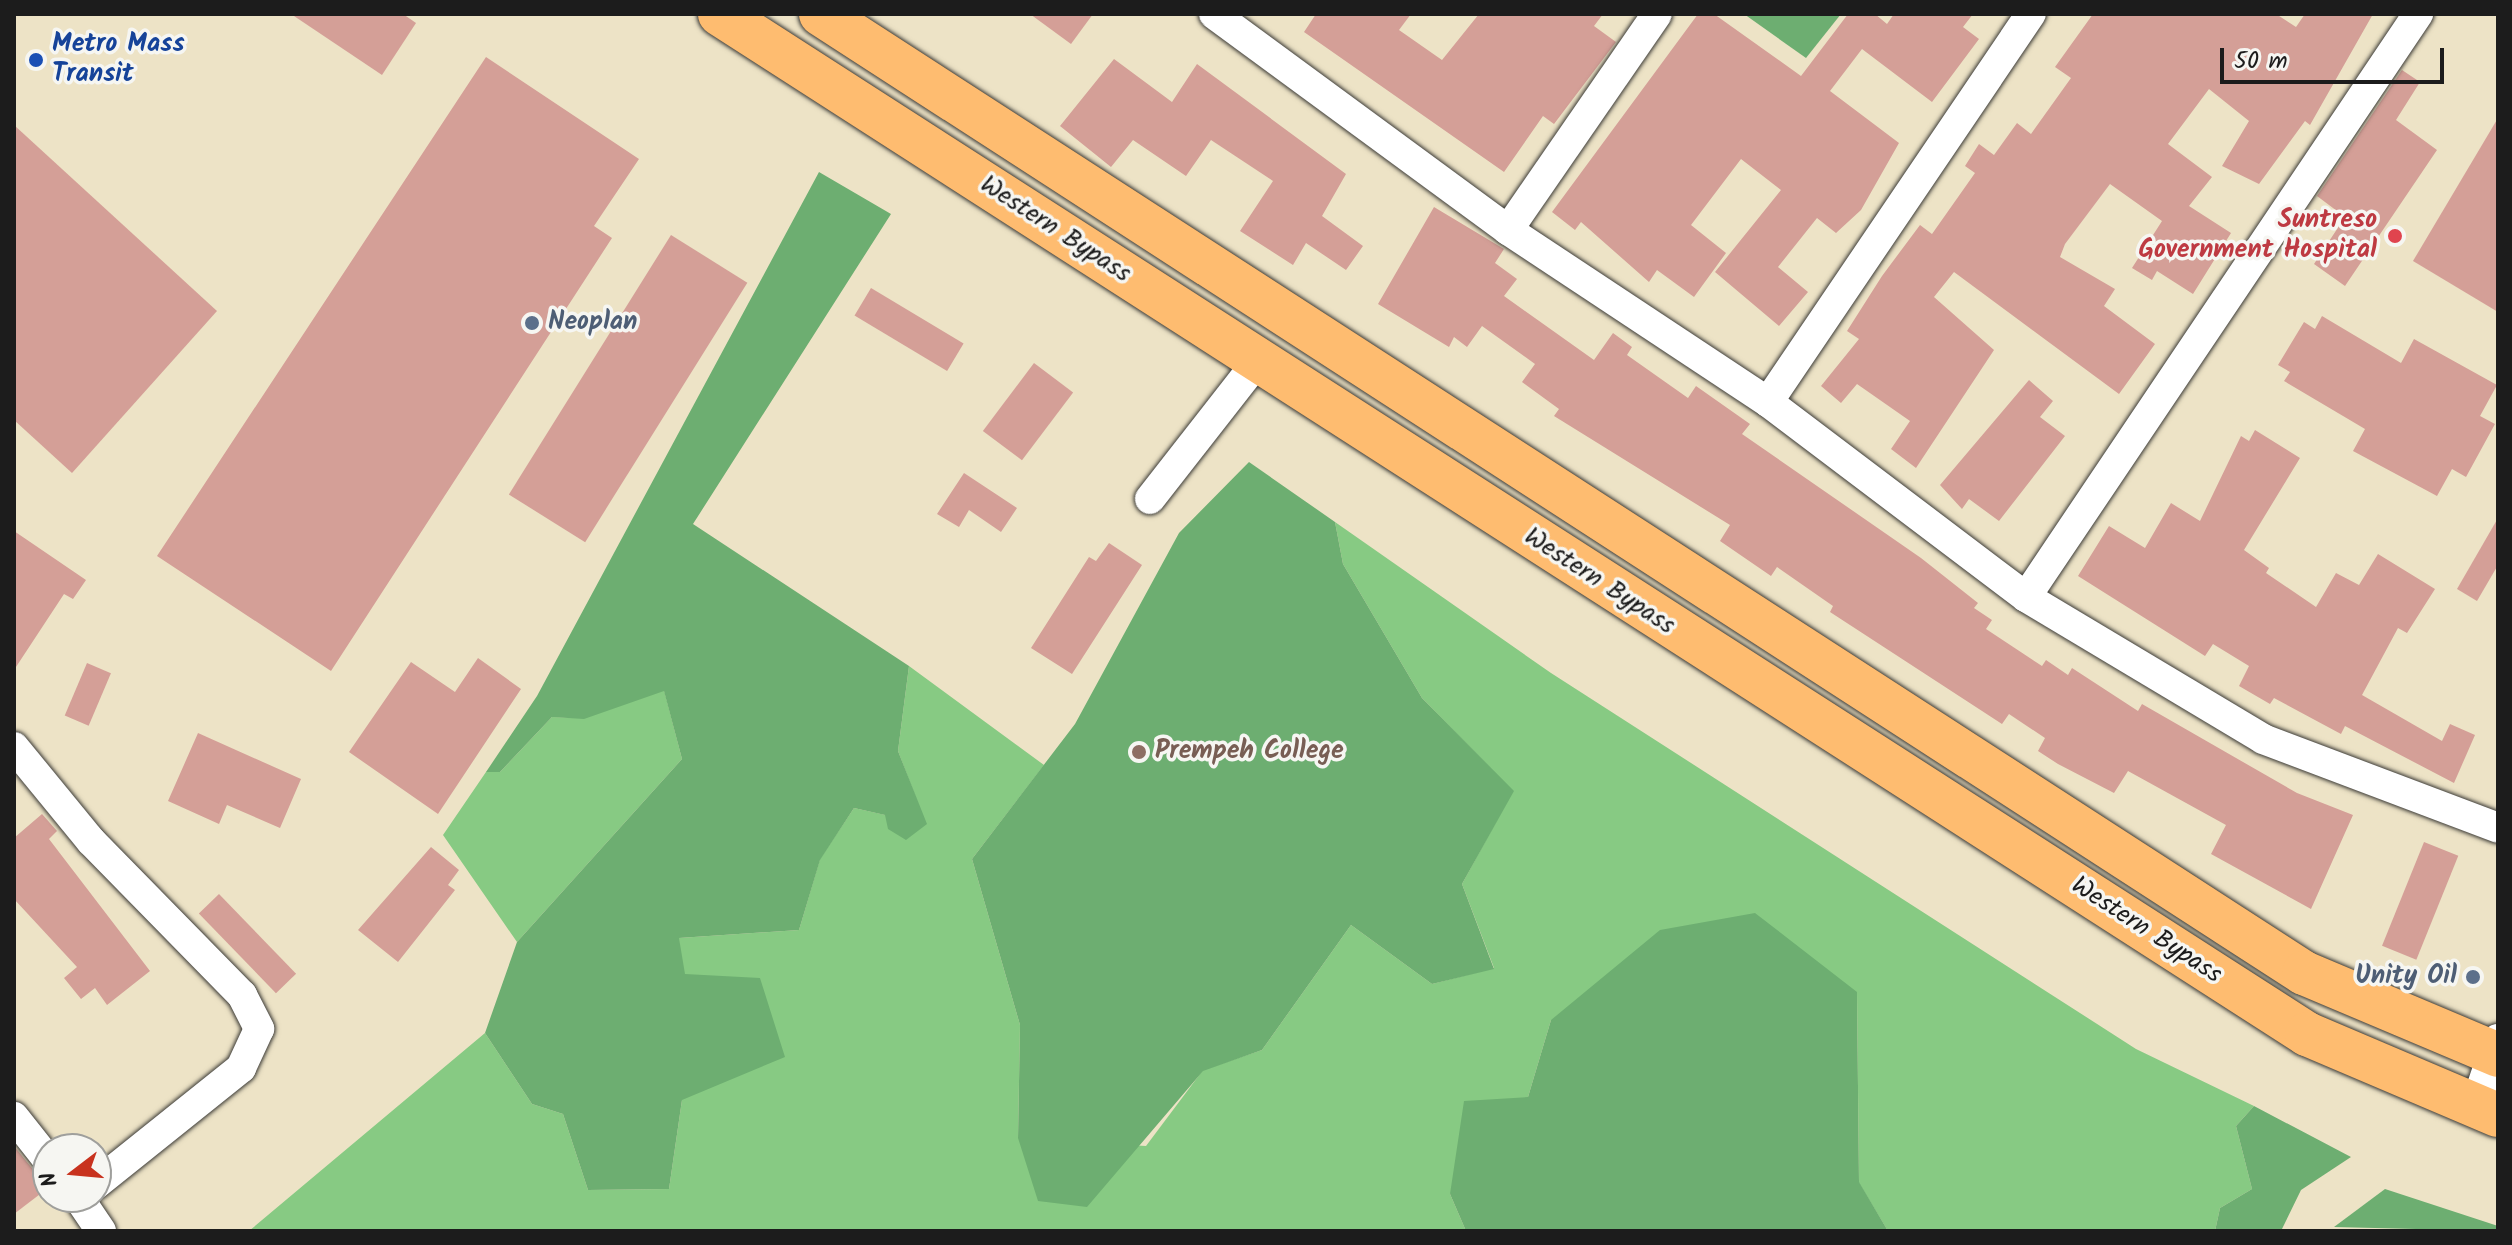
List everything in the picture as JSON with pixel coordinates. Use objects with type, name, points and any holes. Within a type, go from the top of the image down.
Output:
[{"type":"highway","name":"Western Bypass","points":[[720,14],[2307,1034],[2486,1110]]},
{"type":"highway","name":"Western Bypass","points":[[821,14],[2304,973],[2496,1049]]},
{"type":"street","points":[[1214,14],[1255,26],[1508,230],[1768,402],[2026,597],[2263,739],[2498,828]]},
{"type":"street","points":[[1508,230],[1657,14]]},
{"type":"street","points":[[1768,402],[2031,14]]},
{"type":"street","points":[[2026,597],[2418,14]]},
{"type":"street","points":[[1150,499],[1258,361]]},
{"type":"street","points":[[14,747],[91,841],[242,995],[259,1029],[241,1068],[112,1171]]},
{"type":"street","points":[[2486,1110],[2496,1049]]},
{"type":"street","points":[[14,1117],[32,1140]]},
{"type":"street","points":[[89,1213],[101,1231]]},
{"type":"green space","points":[[1744,14],[1841,14],[1806,58]]},
{"type":"green space","points":[[819,172],[891,214],[693,524],[909,666],[898,751],[927,824],[906,840],[888,829],[885,815],[854,808],[820,860],[799,930],[679,938],[685,974],[760,978],[785,1057],[682,1100],[669,1189],[588,1190],[563,1114],[532,1104],[485,1033],[517,942],[682,759],[664,691],[584,719],[552,717],[500,772],[486,772],[537,696]]},
{"type":"green space","points":[[1249,462],[1335,522],[1343,564],[1422,698],[1514,791],[1462,884],[1494,969],[1432,984],[1351,925],[1262,1050],[1203,1071],[1087,1207],[1038,1201],[1018,1138],[1020,1025],[972,859],[1075,724],[1179,533]]},
{"type":"green space","points":[[1335,522],[1551,673],[2136,1049],[2254,1106],[2236,1126],[2252,1189],[2220,1208],[2215,1231],[1888,1231],[1859,1183],[1857,992],[1551,1020],[1528,1097],[1450,1194],[1466,1231],[249,1231],[485,1033],[532,1104],[563,1114],[588,1190],[669,1189],[682,1100],[679,938],[799,930],[820,859],[854,808],[926,824],[898,751],[909,666],[1044,765],[972,859],[1020,1025],[1018,1138],[1146,1146],[1203,1070],[1262,1050],[1351,925],[1432,984],[1494,968],[1462,884],[1513,791],[1422,698],[1343,564]]},
{"type":"green space","points":[[664,690],[682,759],[517,942],[443,835],[486,772],[500,772],[552,717],[584,718]]},
{"type":"green space","points":[[1755,913],[1857,992],[1859,1182],[1888,1231],[1466,1231],[1450,1194],[1464,1101],[1528,1097],[1551,1020],[1660,930]]},
{"type":"green space","points":[[2254,1106],[2351,1157],[2301,1190],[2281,1231],[2215,1231],[2220,1208],[2252,1189],[2236,1126]]},
{"type":"green space","points":[[2385,1189],[2498,1226],[2498,1231],[2334,1227]]},
{"type":"building","points":[[291,14],[403,14],[416,23],[382,75]]},
{"type":"building","points":[[1030,14],[1093,14],[1071,44]]},
{"type":"building","points":[[1316,14],[1411,14],[1399,30],[1442,60],[1479,14],[1603,14],[1594,26],[1616,42],[1554,124],[1543,116],[1504,172],[1304,32]]},
{"type":"building","points":[[1698,14],[1714,14],[1801,76],[1848,14],[1875,14],[1887,24],[1894,14],[1973,14],[1963,27],[1979,39],[1932,102],[1862,49],[1830,91],[1899,143],[1861,210],[1836,233],[1817,218],[1778,267],[1808,292],[1779,326],[1715,272],[1781,190],[1741,159],[1691,225],[1726,253],[1694,297],[1657,270],[1649,282],[1581,222],[1575,230],[1552,212]]},
{"type":"building","points":[[2093,14],[2276,14],[2296,27],[2305,14],[2373,14],[2310,125],[2305,121],[2259,184],[2222,166],[2249,121],[2209,89],[2168,144],[2212,177],[2189,206],[2231,233],[2193,294],[2157,271],[2152,280],[2132,268],[2162,221],[2110,184],[2065,244],[2060,257],[2115,289],[2104,306],[2155,344],[2119,394],[1954,272],[1934,297],[1994,350],[1916,468],[1891,449],[1910,421],[1857,384],[1841,403],[1821,386],[1859,339],[1847,331],[1882,276],[1920,225],[1932,234],[1975,173],[1965,166],[1979,144],[1994,155],[2017,123],[2031,134],[2071,78],[2055,67]]},
{"type":"building","points":[[486,57],[639,159],[594,226],[612,238],[331,671],[157,556]]},
{"type":"building","points":[[1114,59],[1172,102],[1197,64],[1346,174],[1322,216],[1363,246],[1346,270],[1306,243],[1293,265],[1240,231],[1273,181],[1211,140],[1186,176],[1133,140],[1111,167],[1060,126]]},
{"type":"building","points":[[2402,70],[2420,82],[2396,120],[2437,150],[2345,286],[2314,264],[2345,217],[2317,196]]},
{"type":"building","points":[[2498,118],[2498,312],[2413,261]]},
{"type":"building","points":[[14,125],[217,311],[72,473],[14,420]]},
{"type":"building","points":[[1434,207],[1504,249],[1495,263],[1517,279],[1504,296],[1594,360],[1613,333],[1632,347],[1627,355],[1688,398],[1696,386],[1750,424],[1742,434],[1921,558],[1978,603],[1974,608],[1992,620],[1986,629],[2042,666],[2046,660],[2068,675],[2072,668],[2138,711],[2142,704],[2297,793],[2353,815],[2311,909],[2211,854],[2226,825],[2128,771],[2114,793],[2058,764],[2038,751],[2045,738],[2009,714],[2002,724],[1830,612],[1833,606],[1777,567],[1771,576],[1720,541],[1730,525],[1554,416],[1559,409],[1522,382],[1535,364],[1482,326],[1467,347],[1454,337],[1449,347],[1378,304]]},
{"type":"building","points":[[671,235],[747,283],[585,542],[509,495]]},
{"type":"building","points":[[871,288],[964,344],[947,371],[855,315]]},
{"type":"building","points":[[2322,316],[2401,363],[2414,339],[2497,385],[2480,416],[2495,424],[2466,477],[2452,469],[2437,496],[2353,451],[2365,429],[2284,381],[2290,372],[2278,365],[2304,322],[2315,329]]},
{"type":"building","points":[[1034,363],[1073,392],[1022,460],[983,431]]},
{"type":"building","points":[[2029,380],[2053,401],[2040,417],[2065,436],[1999,521],[1969,499],[1962,509],[1940,485]]},
{"type":"building","points":[[2255,430],[2300,458],[2244,550],[2269,568],[2266,573],[2316,607],[2336,573],[2359,585],[2378,554],[2435,589],[2407,633],[2398,628],[2362,695],[2442,741],[2450,724],[2475,735],[2454,783],[2345,726],[2341,734],[2274,698],[2270,704],[2239,686],[2249,666],[2213,644],[2205,656],[2078,576],[2109,526],[2145,548],[2171,503],[2200,521],[2241,436],[2249,441]]},
{"type":"building","points":[[964,473],[1017,508],[1001,532],[969,510],[959,527],[937,514]]},
{"type":"building","points":[[2498,518],[2498,565],[2477,601],[2457,589]]},
{"type":"building","points":[[14,531],[86,580],[73,599],[64,594],[14,670]]},
{"type":"building","points":[[1109,543],[1142,565],[1072,674],[1031,648],[1089,557],[1096,561]]},
{"type":"building","points":[[478,658],[521,689],[438,814],[349,752],[411,662],[455,692]]},
{"type":"building","points":[[87,663],[111,673],[89,726],[65,715]]},
{"type":"building","points":[[198,733],[301,779],[280,828],[227,805],[219,824],[168,801]]},
{"type":"building","points":[[42,814],[57,831],[49,839],[150,971],[107,1005],[95,988],[81,999],[64,978],[77,967],[14,899],[14,838]]},
{"type":"building","points":[[2424,842],[2458,856],[2416,960],[2382,946]]},
{"type":"building","points":[[431,847],[459,870],[448,885],[455,890],[398,962],[358,930]]},
{"type":"building","points":[[219,894],[296,974],[276,993],[199,913]]},
{"type":"building","points":[[14,1146],[32,1168],[32,1200],[14,1214]]},
{"type":"place","name":"Metro Mass Transit","points":[[36,60]]},
{"type":"place","name":"Suntreso Government Hospital","points":[[2395,236]]},
{"type":"place","name":"Neoplan","points":[[532,323]]},
{"type":"place","name":"Prempeh College","points":[[1139,752]]},
{"type":"place","name":"Unity Oil","points":[[2473,977]]}]
